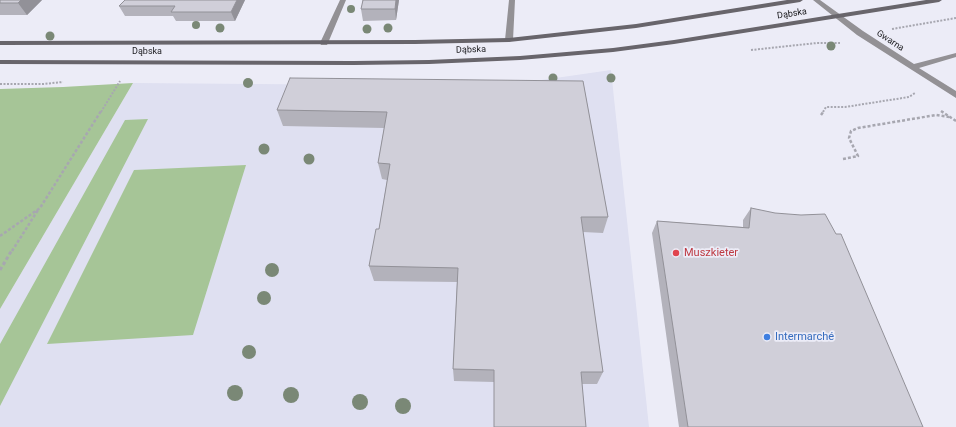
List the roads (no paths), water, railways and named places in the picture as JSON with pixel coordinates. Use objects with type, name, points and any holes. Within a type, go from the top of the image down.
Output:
[{"type":"street","points":[[324,43],[343,0]]},
{"type":"street","points":[[509,40],[512,0]]},
{"type":"street","name":"Dąbska","points":[[0,43],[324,43],[509,40],[636,26],[800,0]]},
{"type":"street","name":"Gwarna","points":[[816,0],[837,17],[956,94]]},
{"type":"street","name":"Dąbska","points":[[0,62],[422,62],[526,58],[614,50],[837,17],[939,0]]},
{"type":"street","points":[[913,67],[956,55]]},
{"type":"place","name":"Muszkieter","points":[[676,253]]},
{"type":"place","name":"Intermarché","points":[[767,337]]}]
